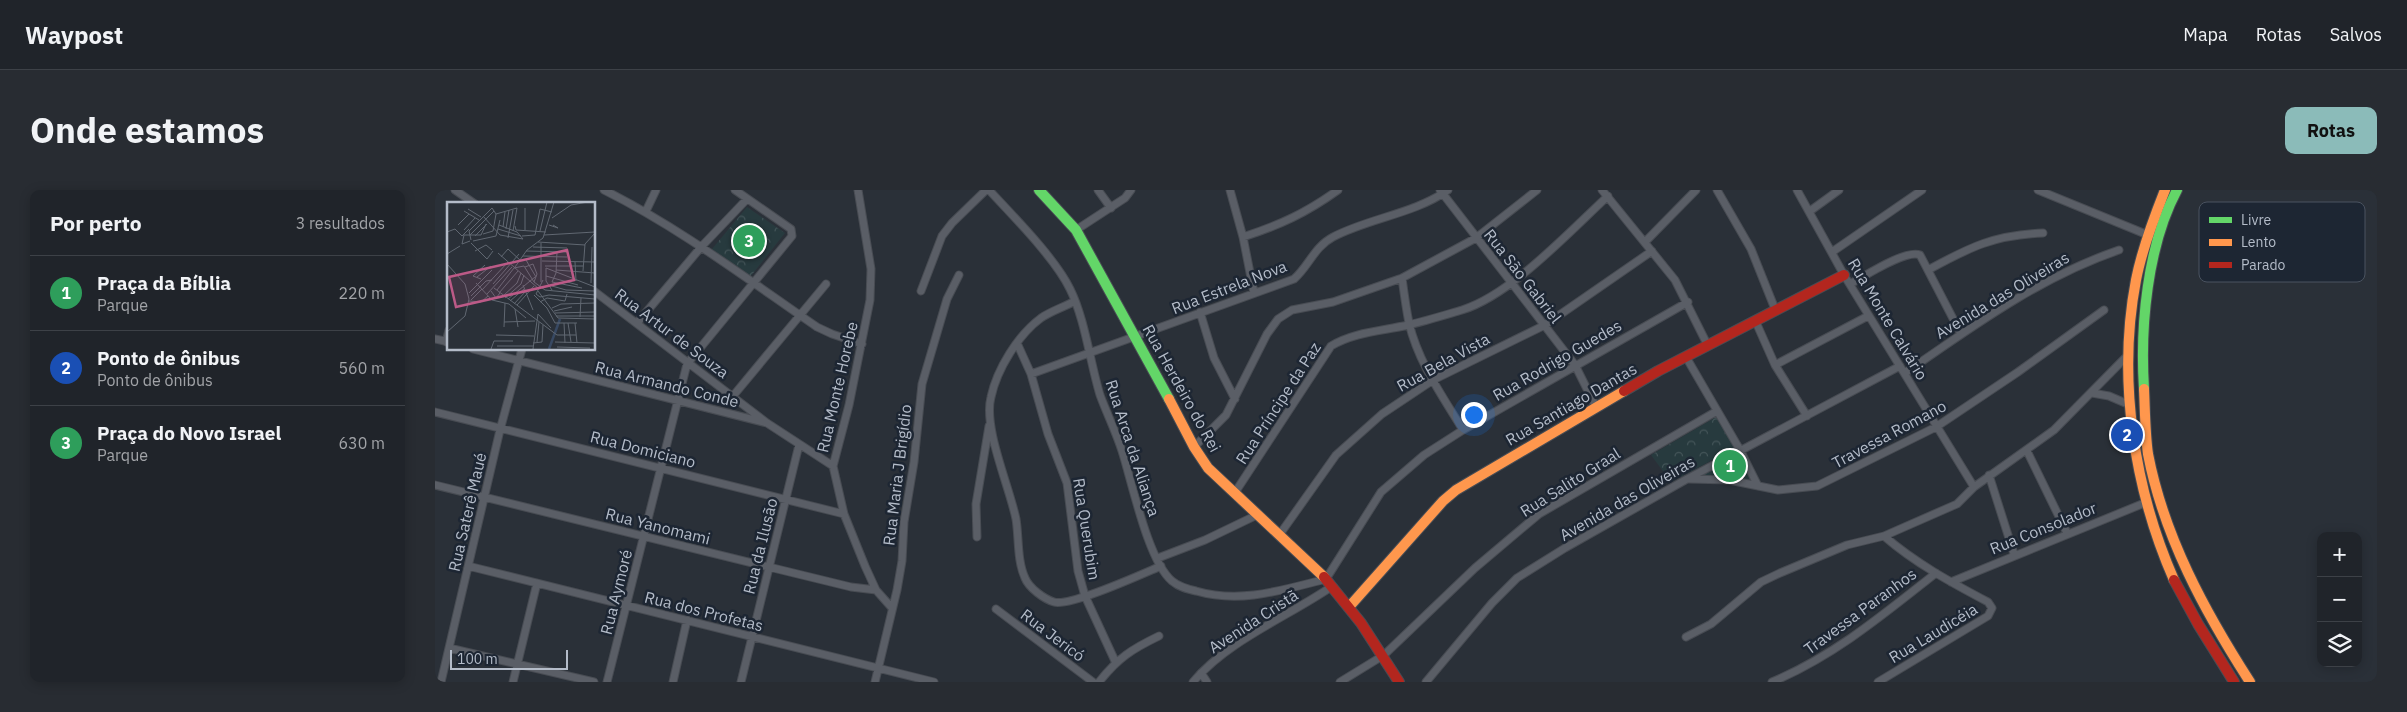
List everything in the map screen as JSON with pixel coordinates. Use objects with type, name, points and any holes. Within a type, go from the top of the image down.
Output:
[{"type":"main road","name":"Rua Herdeiro do Rei","points":[[1039,190],[1076,230],[1136,336],[1194,447],[1209,468],[1234,494],[1280,534],[1328,583],[1349,607],[1384,655],[1399,682]]},
{"type":"main road","points":[[2165,190],[2148,235],[2134,286],[2129,354],[2130,405],[2140,471],[2147,502],[2168,564],[2203,635],[2235,682]]},
{"type":"main road","points":[[2177,190],[2169,205],[2156,249],[2147,296],[2143,371],[2148,452],[2159,499],[2190,579],[2216,629],[2250,682]]},
{"type":"main road","name":"Rua Santiago Dantas","points":[[1349,607],[1443,501],[1456,490],[1707,344],[1775,309],[1847,279]]},
{"type":"street","points":[[455,190],[472,202]]},
{"type":"street","points":[[604,190],[646,211],[702,246],[800,315],[832,334],[862,344]]},
{"type":"street","points":[[646,211],[656,190]]},
{"type":"street","points":[[687,364],[755,283],[791,236],[791,229],[735,190]]},
{"type":"street","name":"Rua Monte Horebe","points":[[857,190],[871,285],[862,344],[833,466],[844,514],[876,590],[892,608]]},
{"type":"street","points":[[921,291],[943,236],[952,223],[987,190]]},
{"type":"street","name":"Rua Arca da Aliança","points":[[987,190],[1051,261],[1071,290],[1100,395],[1122,450],[1139,510],[1157,558],[1171,580],[1183,588],[1221,597],[1246,597],[1328,583]]},
{"type":"street","points":[[1098,190],[1111,208]]},
{"type":"street","points":[[1076,230],[1125,198],[1131,190]]},
{"type":"street","points":[[1230,190],[1243,237],[1254,293]]},
{"type":"street","points":[[1243,237],[1277,226],[1303,213],[1338,190]]},
{"type":"street","points":[[1194,447],[1216,428],[1226,415],[1267,334],[1278,319],[1292,310],[1333,302],[1402,278],[1476,238],[1537,190]]},
{"type":"street","points":[[1602,190],[1675,280],[1688,302],[1707,344]]},
{"type":"street","points":[[1645,242],[1696,190]]},
{"type":"street","points":[[1717,190],[1751,249],[1775,309]]},
{"type":"street","name":"Rua Monte Calvário","points":[[1797,190],[1868,316],[1901,366],[1936,427],[1974,487]]},
{"type":"street","points":[[1809,211],[1839,190]]},
{"type":"street","points":[[1832,252],[1922,190]]},
{"type":"street","points":[[2038,190],[2148,235]]},
{"type":"street","name":"Rua São Gabriel","points":[[1443,191],[1510,284],[1545,325],[1575,366],[1596,407]]},
{"type":"street","name":"Rua Estrela Nova","points":[[1031,374],[1294,279],[1305,270],[1319,246],[1333,237],[1443,191]]},
{"type":"street","name":"Rua Príncipe da Paz","points":[[1234,494],[1331,346],[1342,339],[1409,325],[1471,307],[1492,298],[1608,196]]},
{"type":"street","points":[[637,323],[702,246],[747,198]]},
{"type":"street","points":[[1928,270],[1975,245],[1995,238],[2043,233]]},
{"type":"street","name":"Avenida das Oliveiras","points":[[1905,373],[2012,301],[2081,263],[2119,250]]},
{"type":"street","name":"Rua Bela Vista","points":[[1280,534],[1336,455],[1382,414],[1433,380],[1545,325],[1652,251]]},
{"type":"street","points":[[1847,279],[1915,253],[1920,256],[1928,270],[1961,334]]},
{"type":"street","name":"Rua Maria J Brigídio","points":[[875,682],[902,561],[903,522],[915,462],[922,384],[947,299],[959,275]]},
{"type":"street","points":[[1402,278],[1409,325],[1433,380],[1463,430]]},
{"type":"street","points":[[733,396],[769,356],[800,315],[827,284]]},
{"type":"street","name":"Rua Artur de Souza","points":[[595,292],[687,364],[733,396],[767,423],[833,466]]},
{"type":"street","points":[[977,538],[976,504],[989,423],[989,405],[994,387],[1017,343],[1030,327],[1042,318],[1075,302]]},
{"type":"street","name":"Rua Rodrigo Guedes","points":[[1328,583],[1381,492],[1424,455],[1463,430],[1688,302]]},
{"type":"street","name":"Travessa Romano","points":[[1687,479],[1720,479],[1779,490],[1817,486],[1936,427],[2018,372],[2104,310]]},
{"type":"street","points":[[1200,312],[1213,358],[1235,399]]},
{"type":"street","points":[[1775,365],[1868,316]]},
{"type":"street","points":[[1755,320],[1775,365],[1807,416]]},
{"type":"street","points":[[435,339],[447,342]]},
{"type":"street","name":"Rua Querubim","points":[[1017,343],[1031,374],[1048,434],[1067,483],[1078,571],[1085,596],[1115,661]]},
{"type":"street","name":"Rua Armando Conde","points":[[477,350],[767,423]]},
{"type":"street","name":"Rua Saterê Maué","points":[[441,682],[500,430],[522,350]]},
{"type":"street","points":[[1686,636],[1711,624],[1761,582],[1847,545],[1884,536],[1947,510],[1963,500],[1974,487],[2054,430],[2129,354]]},
{"type":"street","points":[[1686,356],[1740,450],[1758,486]]},
{"type":"street","name":"Rua Aymoré","points":[[607,682],[687,364]]},
{"type":"street","name":"Avenida das Oliveiras","points":[[1426,682],[1492,603],[1517,578],[1565,548],[1687,479],[1901,366]]},
{"type":"street","points":[[2092,392],[2109,396],[2130,405]]},
{"type":"street","name":"Rua Salito Graal","points":[[1340,682],[1384,655],[1475,568],[1539,514],[1717,411]]},
{"type":"street","name":"Rua Domiciano","points":[[435,412],[500,430],[661,467],[844,514]]},
{"type":"street","points":[[989,423],[1016,517],[1025,579],[1041,595],[1055,603],[1068,602],[1161,566]]},
{"type":"street","name":"Rua da Ilusão","points":[[741,682],[799,445]]},
{"type":"street","points":[[2027,451],[2067,532]]},
{"type":"street","points":[[1989,476],[2014,554]]},
{"type":"street","name":"Rua Yanomami","points":[[435,485],[769,567],[859,588],[876,590]]},
{"type":"street","name":"Rua Consolador","points":[[1951,582],[2067,532],[2147,502]]},
{"type":"street","points":[[1157,558],[1205,540],[1257,515]]},
{"type":"street","points":[[1884,536],[1897,548],[1951,582]]},
{"type":"street","name":"Rua dos Profetas","points":[[468,566],[934,682]]},
{"type":"street","name":"Travessa Paranhos","points":[[1772,682],[1811,664],[1841,646],[1936,573]]},
{"type":"street","name":"Rua Laudicéia","points":[[1878,682],[1988,616],[1992,608],[1988,602],[1951,582]]},
{"type":"street","points":[[513,682],[537,583]]},
{"type":"street","name":"Avenida Cristã","points":[[1193,682],[1201,673],[1230,650],[1328,583]]},
{"type":"street","name":"Rua Jericó","points":[[996,609],[1093,682]]},
{"type":"street","points":[[673,682],[687,620]]},
{"type":"street","points":[[1099,682],[1115,661],[1159,636]]},
{"type":"street","points":[[449,648],[594,682]]},
{"type":"street","points":[[1201,673],[1207,682]]},
{"type":"green space","points":[[747,207],[785,233],[750,277],[712,249]]},
{"type":"green space","points":[[1716,417],[1735,448],[1671,482],[1651,455]]},
{"type":"green space","points":[[1739,455],[1751,482],[1693,478]]},
{"type":"traffic: fast","points":[[1039,190],[1076,230],[1169,399]]},
{"type":"traffic: fast","points":[[2144,389],[2143,340],[2152,261],[2167,212],[2177,190]]},
{"type":"traffic: slow","points":[[2165,190],[2141,257],[2131,318],[2128,356],[2129,394],[2139,471],[2160,545],[2174,580]]},
{"type":"traffic: slow","points":[[2144,389],[2148,454],[2164,515],[2175,544],[2202,601],[2250,682]]},
{"type":"traffic: slow","points":[[1349,607],[1443,501],[1456,490],[1624,391]]},
{"type":"traffic: slow","points":[[1169,399],[1194,447],[1208,468],[1324,577]]},
{"type":"traffic: jam","points":[[1624,391],[1658,371],[1844,275]]},
{"type":"traffic: jam","points":[[1324,577],[1361,623],[1399,682]]},
{"type":"traffic: jam","points":[[2174,580],[2198,624],[2234,682]]},
{"type":"place","name":"Praça do Novo Israel","points":[[749,241]]},
{"type":"place","name":"Ponto de ônibus","points":[[2127,435]]},
{"type":"place","name":"Praça da Bíblia","points":[[1730,466]]}]
